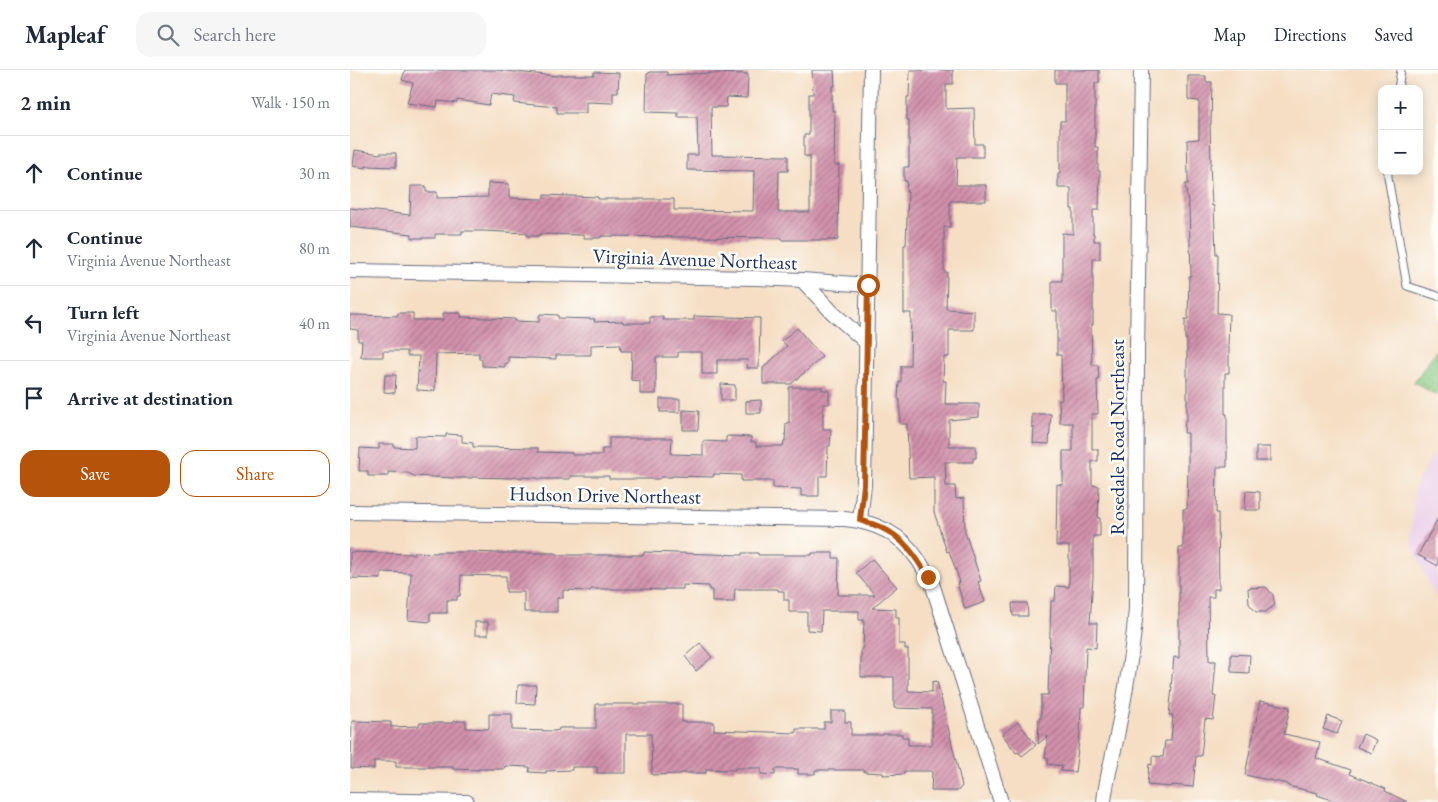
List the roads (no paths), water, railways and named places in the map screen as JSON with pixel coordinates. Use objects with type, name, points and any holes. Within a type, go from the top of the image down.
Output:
[{"type":"street","points":[[871,70],[864,485],[860,520],[883,528],[905,544],[916,556],[931,580],[1001,802]]},
{"type":"street","name":"Rosedale Road Northeast","points":[[1104,802],[1105,788],[1118,731],[1132,650],[1136,608],[1141,70]]},
{"type":"street","name":"Virginia Avenue Northeast","points":[[350,271],[802,280],[867,343]]},
{"type":"street","points":[[802,280],[868,285]]},
{"type":"street","name":"Hudson Drive Northeast","points":[[350,512],[860,520]]},
{"type":"street","points":[[350,800],[467,802]]},
{"type":"lane","points":[[1399,85],[1401,70]]},
{"type":"lane","points":[[1388,175],[1407,286],[1438,296]]}]
